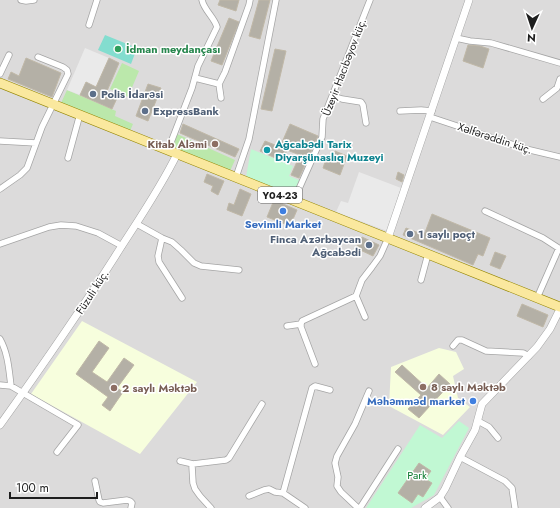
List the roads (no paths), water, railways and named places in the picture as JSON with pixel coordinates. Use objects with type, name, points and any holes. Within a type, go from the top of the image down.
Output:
[{"type":"main road","name":"Y04-23","points":[[0,83],[560,308]]},
{"type":"street","points":[[21,0],[34,0]]},
{"type":"street","points":[[89,25],[96,0]]},
{"type":"street","points":[[168,150],[192,88],[201,57],[217,27],[216,22],[203,5],[202,0]]},
{"type":"street","points":[[221,98],[219,84],[225,72],[250,0]]},
{"type":"street","points":[[236,177],[249,139],[276,0]]},
{"type":"street","name":"Üzeyir Hacıbəyov küç.","points":[[294,200],[322,137],[323,119],[370,0]]},
{"type":"street","points":[[364,317],[356,296],[362,280],[380,256],[388,238],[431,114],[468,0]]},
{"type":"street","points":[[456,38],[491,43],[560,63]]},
{"type":"street","points":[[0,74],[9,55]]},
{"type":"street","points":[[0,189],[20,175],[27,168],[42,127],[68,74],[67,70],[63,67],[38,56]]},
{"type":"street","points":[[194,78],[219,84]]},
{"type":"street","points":[[543,99],[557,88],[560,78]]},
{"type":"street","points":[[333,96],[361,102],[366,123]]},
{"type":"street","name":"Xəlfərəddin küç.","points":[[400,111],[421,110],[526,149],[560,157]]},
{"type":"street","points":[[68,158],[80,114]]},
{"type":"street","points":[[0,141],[36,143]]},
{"type":"street","name":"Füzuli küç.","points":[[0,425],[72,323],[137,224],[177,154]]},
{"type":"street","points":[[484,211],[543,238],[559,248],[537,298]]},
{"type":"street","points":[[137,224],[172,242],[194,263],[201,266],[239,270]]},
{"type":"street","points":[[0,244],[49,227],[76,226],[98,232],[122,246]]},
{"type":"street","points":[[162,238],[158,256],[159,262],[182,298]]},
{"type":"street","points":[[421,280],[428,254]]},
{"type":"street","points":[[287,326],[301,324],[302,321],[356,296]]},
{"type":"street","points":[[425,508],[440,498],[445,489],[472,436],[478,421],[482,404],[529,356],[545,336],[560,308]]},
{"type":"street","points":[[301,324],[315,364]]},
{"type":"street","points":[[0,339],[6,353],[11,386]]},
{"type":"street","points":[[453,346],[458,340],[462,340],[486,351],[523,353],[529,356]]},
{"type":"street","points":[[0,385],[11,386],[78,425],[57,452]]},
{"type":"street","points":[[283,493],[312,388],[315,386],[330,390]]},
{"type":"street","points":[[369,391],[355,424],[337,456],[335,463],[338,477],[337,486],[340,492],[359,508],[398,449]]},
{"type":"street","points":[[180,461],[193,464],[226,460],[229,458],[262,404]]},
{"type":"street","points":[[478,421],[489,426],[498,438]]},
{"type":"street","points":[[460,457],[505,481],[512,488],[515,508]]},
{"type":"street","points":[[193,464],[193,483],[200,496],[211,508]]},
{"type":"street","points":[[95,481],[100,502],[103,503],[128,500],[132,503],[131,508]]},
{"type":"street","points":[[249,496],[269,489],[275,492],[283,493],[305,508]]},
{"type":"street","points":[[440,498],[448,508]]},
{"type":"place","name":"İdman meydançası","points":[[118,49]]},
{"type":"place","name":"Polis İdarəsi","points":[[93,94]]},
{"type":"place","name":"ExpressBank","points":[[145,111]]},
{"type":"place","name":"Kitab Aləmi","points":[[215,144]]},
{"type":"place","name":"Ağcabədi Tarix Diyarşünaslıq Muzeyi","points":[[267,150]]},
{"type":"place","name":"Sevimli Market","points":[[283,211]]},
{"type":"place","name":"1 saylı poçt","points":[[410,234]]},
{"type":"place","name":"Finca Azərbaycan Ağcabədi","points":[[369,245]]},
{"type":"place","name":"8 saylı Məktəb","points":[[423,387]]},
{"type":"place","name":"2 saylı Məktəb","points":[[114,388]]},
{"type":"place","name":"Məhəmməd market","points":[[473,401]]},
{"type":"park label","name":"Park","points":[[417,475]]}]
